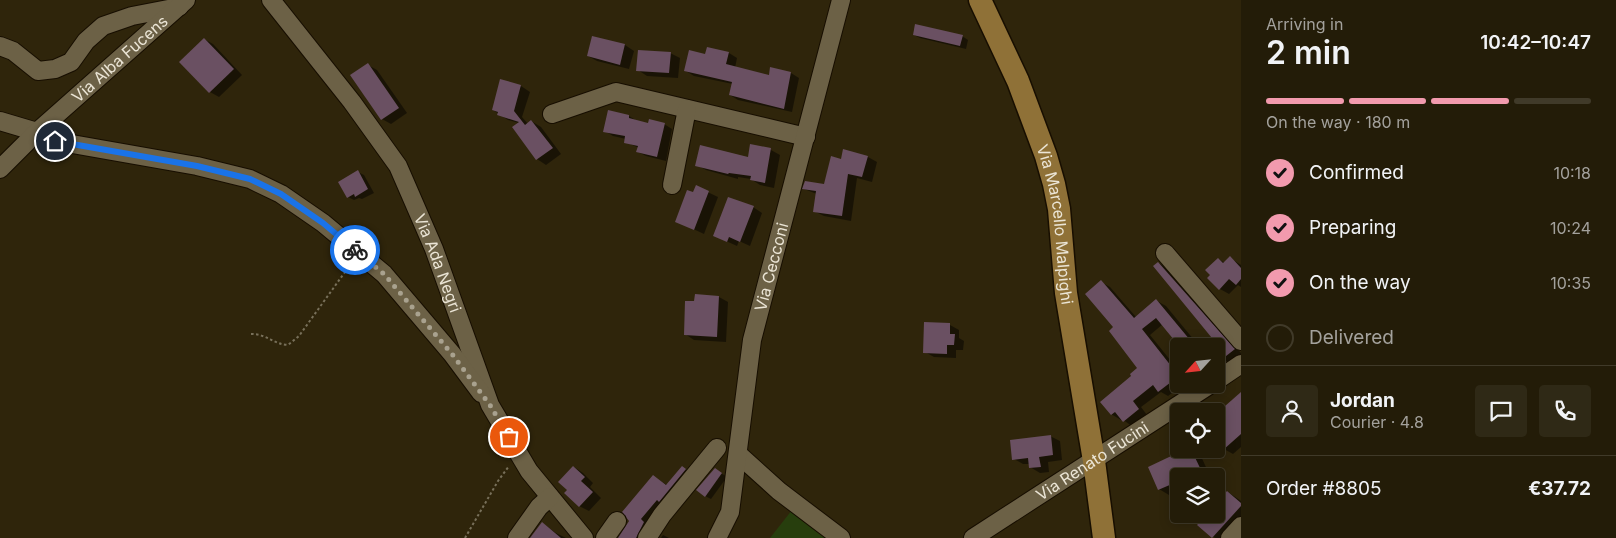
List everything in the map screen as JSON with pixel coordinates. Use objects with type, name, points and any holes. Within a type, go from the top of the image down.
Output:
[{"type":"main road","name":"Via Marcello Malpighi","points":[[980,0],[1018,81],[1046,156],[1054,184],[1059,209],[1066,293],[1094,461],[1104,538]]},
{"type":"street","name":"Via Ada Negri","points":[[271,0],[352,102],[398,166],[434,249],[490,405],[529,471],[579,537]]},
{"type":"street","name":"Via Cecconi","points":[[717,538],[730,512],[752,340],[842,0]]},
{"type":"street","points":[[0,46],[13,51],[38,71],[56,69],[71,62],[86,41],[103,26],[132,16],[182,4]]},
{"type":"street","name":"Via Alba Fucens","points":[[0,169],[35,134],[182,4]]},
{"type":"street","points":[[552,114],[616,92],[806,136]]},
{"type":"street","points":[[672,185],[687,109]]},
{"type":"street","points":[[0,121],[65,143],[197,166],[250,179],[281,194],[323,223],[384,274],[452,354],[490,405]]},
{"type":"street","points":[[1166,253],[1241,341]]},
{"type":"street","points":[[1225,375],[1241,364]]},
{"type":"street","name":"Via Renato Fucini","points":[[973,538],[1198,393]]},
{"type":"street","points":[[647,538],[662,515],[717,448]]},
{"type":"street","points":[[738,454],[778,491],[841,538]]},
{"type":"street","points":[[517,538],[539,507],[550,497]]},
{"type":"street","points":[[605,538],[617,521]]},
{"type":"street","points":[[1230,538],[1241,526]]},
{"type":"path","points":[[251,334],[262,334],[277,344],[288,346],[299,336],[358,253]]},
{"type":"path","points":[[465,538],[498,481],[518,453]]},
{"type":"green space","points":[[792,510],[827,538],[770,538]]},
{"type":"building","points":[[915,24],[963,35],[960,46],[913,35]]},
{"type":"building","points":[[592,36],[625,44],[620,65],[587,56]]},
{"type":"building","points":[[204,38],[234,69],[209,93],[179,62]]},
{"type":"building","points":[[707,47],[729,52],[726,64],[769,75],[770,67],[791,72],[784,109],[729,95],[732,82],[684,71],[689,50],[705,54]]},
{"type":"building","points":[[638,50],[671,52],[669,73],[636,71]]},
{"type":"building","points":[[368,63],[399,108],[381,120],[350,75]]},
{"type":"building","points":[[500,79],[521,85],[514,111],[525,125],[531,120],[553,148],[536,160],[512,127],[519,122],[497,115],[498,112],[492,110]]},
{"type":"building","points":[[608,110],[629,115],[629,118],[648,123],[649,119],[665,123],[657,157],[636,152],[638,146],[624,143],[625,136],[603,132]]},
{"type":"building","points":[[750,144],[771,148],[765,183],[750,180],[751,176],[728,174],[695,166],[700,145],[748,157]]},
{"type":"building","points":[[843,149],[868,156],[862,177],[848,174],[842,216],[813,212],[816,191],[802,189],[805,181],[824,184],[831,156],[841,159]]},
{"type":"building","points":[[358,170],[368,189],[355,197],[354,194],[347,198],[338,182]]},
{"type":"building","points":[[696,185],[709,191],[694,230],[675,222],[687,190],[693,192]]},
{"type":"building","points":[[728,197],[754,206],[740,242],[729,237],[727,242],[713,236]]},
{"type":"building","points":[[1230,256],[1241,268],[1241,279],[1236,285],[1229,279],[1219,290],[1207,278],[1210,275],[1205,270],[1218,258],[1223,263]]},
{"type":"building","points":[[1158,262],[1235,349],[1225,357],[1225,338],[1212,338],[1153,266]]},
{"type":"building","points":[[1101,280],[1134,318],[1156,299],[1188,338],[1172,338],[1156,318],[1142,329],[1170,365],[1170,383],[1158,392],[1153,385],[1133,401],[1139,409],[1123,422],[1115,412],[1111,415],[1100,402],[1131,376],[1130,374],[1137,368],[1109,331],[1113,327],[1085,294]]},
{"type":"building","points":[[695,294],[719,296],[717,337],[684,335],[685,301],[694,301]]},
{"type":"building","points":[[924,322],[950,323],[950,334],[955,334],[954,345],[947,345],[947,354],[923,353]]},
{"type":"building","points":[[1241,392],[1241,434],[1225,448],[1225,406]]},
{"type":"building","points":[[1051,435],[1053,455],[1039,457],[1041,467],[1029,468],[1028,458],[1012,460],[1010,440]]},
{"type":"building","points":[[1170,457],[1195,458],[1200,468],[1170,468],[1170,485],[1158,490],[1148,467]]},
{"type":"building","points":[[573,466],[585,477],[581,481],[593,492],[579,507],[564,493],[567,490],[558,482]]},
{"type":"building","points":[[682,466],[686,469],[659,502],[657,500],[641,519],[644,522],[636,538],[618,538],[629,521],[622,512],[653,475],[666,485]]},
{"type":"building","points":[[715,468],[722,473],[705,497],[696,490]]},
{"type":"building","points":[[1227,491],[1241,503],[1241,506],[1212,538],[1197,525],[1199,523],[1225,523],[1225,493]]},
{"type":"building","points":[[542,522],[561,538],[530,538]]},
{"type":"way so far","points":[[355,250],[384,274],[452,354],[490,405],[509,437]]},
{"type":"route","points":[[55,141],[197,166],[250,179],[281,194],[323,223],[355,250]]}]
